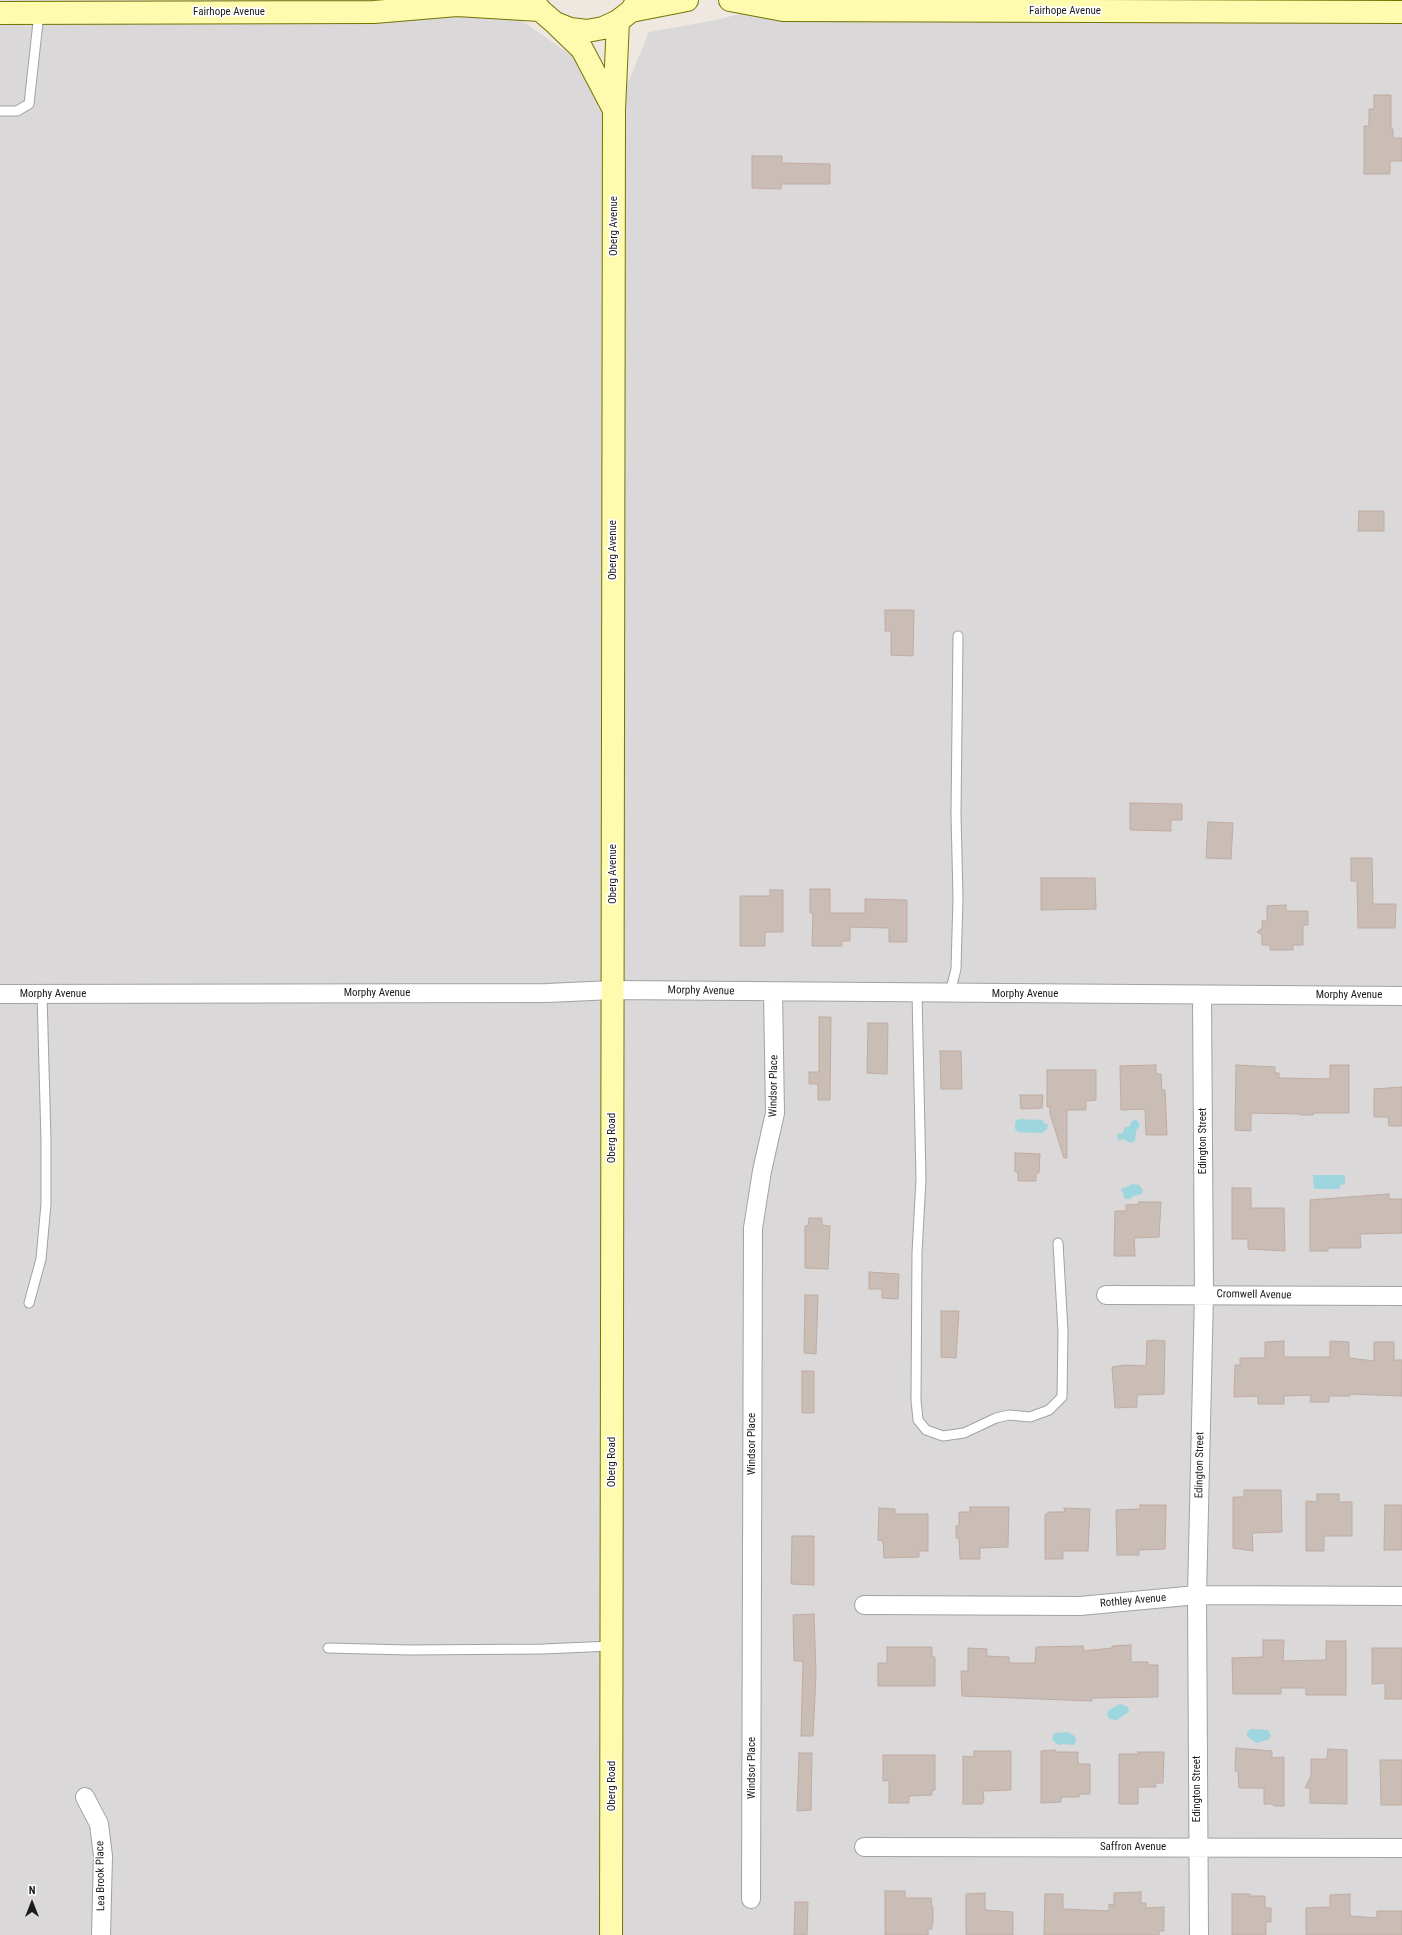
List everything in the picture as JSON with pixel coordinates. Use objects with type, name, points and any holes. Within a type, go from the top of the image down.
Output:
[{"type":"street","name":"Fairhope Avenue","points":[[0,12],[375,6],[461,2],[543,11],[570,29],[587,31],[603,28],[629,11],[688,0]]},
{"type":"street","name":"Fairhope Avenue","points":[[730,0],[783,10],[1402,12]]},
{"type":"street","name":"Oberg Avenue","points":[[543,11],[582,49],[614,110]]},
{"type":"street","name":"Oberg Avenue","points":[[613,990],[614,110],[629,11]]},
{"type":"street","name":"Morphy Avenue","points":[[0,994],[547,993],[613,990],[1402,996]]},
{"type":"street","name":"Oberg Road","points":[[611,1935],[613,990]]},
{"type":"street","name":"Windsor Place","points":[[751,1899],[753,1228],[762,1171],[775,1113],[773,992]]},
{"type":"street","name":"Edington Street","points":[[1199,1935],[1197,1596],[1204,1294],[1202,995]]},
{"type":"street","name":"Cromwell Avenue","points":[[1106,1295],[1204,1294],[1402,1296]]},
{"type":"street","name":"Rothley Avenue","points":[[864,1606],[1080,1606],[1197,1596],[1402,1596]]},
{"type":"street","name":"Lea Brook Place","points":[[85,1797],[99,1824],[103,1856],[101,1935]]},
{"type":"street","name":"Saffron Avenue","points":[[864,1847],[1402,1848]]},
{"type":"lane","points":[[0,111],[17,111],[29,104],[39,12]]},
{"type":"lane","points":[[950,993],[956,969],[958,898],[956,814],[958,636]]},
{"type":"lane","points":[[917,993],[921,1180],[917,1253],[916,1400],[918,1420],[926,1430],[943,1436],[964,1433],[996,1418],[1009,1416],[1030,1416],[1049,1410],[1062,1397],[1063,1332],[1058,1243]]},
{"type":"lane","points":[[29,1303],[41,1259],[46,1204],[42,994]]},
{"type":"lane","points":[[328,1648],[408,1650],[543,1649],[612,1646]]},
{"type":"shaded area","points":[[0,0],[472,0],[521,20],[578,60],[607,120],[627,85],[649,32],[716,20],[796,0],[1402,0],[1402,1935],[0,1935]]},
{"type":"water","points":[[1019,1119],[1042,1120],[1045,1124],[1048,1124],[1047,1129],[1042,1133],[1018,1132],[1015,1129],[1015,1122]]},
{"type":"water","points":[[1136,1119],[1140,1125],[1136,1131],[1135,1141],[1130,1143],[1123,1139],[1118,1140],[1117,1134],[1123,1133],[1124,1128],[1130,1126],[1131,1122]]},
{"type":"water","points":[[1313,1175],[1345,1175],[1345,1184],[1340,1185],[1340,1189],[1314,1189]]},
{"type":"water","points":[[1133,1184],[1139,1185],[1143,1190],[1142,1194],[1133,1196],[1130,1199],[1125,1199],[1121,1189]]},
{"type":"water","points":[[1120,1704],[1127,1706],[1129,1711],[1117,1720],[1109,1719],[1107,1713],[1109,1710]]},
{"type":"water","points":[[1251,1729],[1268,1730],[1271,1736],[1268,1740],[1256,1743],[1247,1736],[1247,1732]]},
{"type":"water","points":[[1067,1732],[1075,1736],[1076,1740],[1074,1745],[1059,1745],[1052,1740],[1054,1733]]},
{"type":"building","points":[[1374,95],[1391,95],[1391,129],[1393,129],[1393,138],[1402,138],[1402,161],[1390,161],[1390,174],[1364,174],[1364,126],[1369,126],[1369,109],[1374,109]]},
{"type":"building","points":[[752,156],[782,156],[782,163],[830,164],[830,184],[781,184],[781,189],[752,188]]},
{"type":"building","points":[[1359,511],[1384,511],[1384,531],[1358,531]]},
{"type":"building","points":[[885,610],[914,610],[913,656],[891,655],[891,631],[885,631]]},
{"type":"building","points":[[1130,803],[1182,804],[1182,820],[1171,820],[1171,831],[1130,830]]},
{"type":"building","points":[[1208,822],[1233,823],[1231,859],[1206,858]]},
{"type":"building","points":[[1351,858],[1372,858],[1373,904],[1396,904],[1395,928],[1358,928],[1357,881],[1351,881]]},
{"type":"building","points":[[1041,878],[1095,878],[1096,909],[1041,910]]},
{"type":"building","points":[[810,889],[830,889],[830,913],[865,913],[865,899],[907,900],[907,942],[889,942],[889,928],[850,927],[850,941],[842,941],[842,946],[812,946],[813,913],[810,913]]},
{"type":"building","points":[[770,890],[783,890],[783,932],[765,932],[765,946],[740,946],[740,896],[770,896]]},
{"type":"building","points":[[1286,905],[1286,911],[1308,911],[1308,925],[1303,925],[1303,945],[1293,945],[1293,950],[1270,950],[1270,945],[1262,945],[1262,935],[1257,932],[1262,928],[1262,921],[1267,921],[1267,906]]},
{"type":"building","points":[[819,1017],[831,1017],[830,1100],[818,1100],[818,1084],[809,1084],[809,1072],[819,1072]]},
{"type":"building","points":[[868,1023],[888,1023],[887,1074],[867,1073]]},
{"type":"building","points":[[940,1051],[961,1051],[962,1089],[941,1089]]},
{"type":"building","points":[[1156,1065],[1156,1074],[1161,1074],[1162,1090],[1165,1090],[1167,1135],[1146,1135],[1145,1109],[1121,1110],[1120,1066]]},
{"type":"building","points":[[1236,1065],[1275,1067],[1275,1073],[1279,1073],[1279,1078],[1330,1079],[1330,1065],[1349,1065],[1349,1113],[1313,1113],[1313,1115],[1300,1115],[1251,1113],[1251,1131],[1235,1130]]},
{"type":"building","points":[[1047,1070],[1096,1070],[1096,1100],[1086,1101],[1086,1110],[1067,1110],[1067,1158],[1064,1158],[1050,1114],[1050,1107],[1047,1107]]},
{"type":"building","points":[[1402,1087],[1402,1126],[1389,1126],[1388,1117],[1374,1117],[1374,1089]]},
{"type":"building","points":[[1020,1095],[1043,1095],[1042,1108],[1021,1109]]},
{"type":"building","points":[[1015,1153],[1040,1154],[1039,1173],[1036,1173],[1036,1181],[1018,1181],[1018,1172],[1015,1172]]},
{"type":"building","points":[[1232,1188],[1251,1188],[1251,1208],[1284,1208],[1285,1251],[1248,1249],[1248,1239],[1232,1239]]},
{"type":"building","points":[[1389,1194],[1389,1199],[1402,1199],[1402,1233],[1360,1234],[1361,1248],[1328,1248],[1328,1251],[1310,1251],[1310,1200]]},
{"type":"building","points":[[1139,1202],[1161,1202],[1159,1237],[1134,1238],[1135,1256],[1114,1256],[1115,1211],[1126,1211],[1126,1205],[1139,1204]]},
{"type":"building","points":[[809,1218],[822,1218],[822,1225],[830,1226],[828,1269],[805,1268],[805,1226],[808,1226]]},
{"type":"building","points":[[869,1272],[899,1274],[898,1299],[882,1298],[882,1289],[869,1289]]},
{"type":"building","points":[[805,1295],[818,1295],[816,1354],[804,1353]]},
{"type":"building","points":[[941,1311],[959,1311],[956,1358],[941,1357]]},
{"type":"building","points":[[1147,1341],[1165,1341],[1164,1394],[1137,1395],[1137,1407],[1115,1408],[1112,1367],[1125,1365],[1146,1366]]},
{"type":"building","points":[[1284,1341],[1284,1357],[1330,1357],[1330,1341],[1349,1342],[1349,1358],[1374,1361],[1374,1342],[1394,1342],[1394,1360],[1402,1360],[1402,1396],[1350,1394],[1350,1396],[1329,1396],[1329,1402],[1310,1402],[1311,1395],[1284,1396],[1284,1404],[1258,1404],[1258,1396],[1234,1397],[1235,1365],[1240,1365],[1240,1358],[1265,1358],[1265,1342]]},
{"type":"building","points":[[802,1371],[814,1371],[814,1413],[802,1413]]},
{"type":"building","points":[[1244,1490],[1281,1490],[1282,1532],[1252,1533],[1253,1551],[1233,1548],[1233,1497],[1244,1497]]},
{"type":"building","points":[[1317,1494],[1339,1494],[1339,1502],[1352,1502],[1352,1536],[1324,1536],[1324,1551],[1306,1551],[1306,1501],[1317,1502]]},
{"type":"building","points":[[1140,1505],[1166,1505],[1165,1549],[1139,1550],[1139,1555],[1117,1555],[1116,1510],[1140,1509]]},
{"type":"building","points":[[1385,1505],[1402,1505],[1402,1550],[1384,1550]]},
{"type":"building","points":[[970,1507],[1009,1507],[1008,1547],[980,1548],[980,1559],[960,1559],[959,1538],[956,1538],[956,1526],[959,1525],[959,1512],[970,1512]]},
{"type":"building","points":[[879,1508],[895,1509],[895,1514],[928,1514],[928,1551],[919,1551],[919,1557],[884,1558],[883,1541],[878,1540]]},
{"type":"building","points":[[1064,1508],[1090,1509],[1088,1551],[1063,1551],[1063,1559],[1045,1559],[1045,1515],[1049,1512],[1065,1512]]},
{"type":"building","points":[[792,1536],[814,1536],[814,1585],[791,1584]]},
{"type":"building","points":[[814,1614],[816,1674],[813,1736],[801,1736],[803,1661],[794,1661],[793,1615]]},
{"type":"building","points":[[1263,1640],[1284,1640],[1283,1661],[1326,1660],[1326,1641],[1346,1641],[1346,1695],[1306,1695],[1306,1688],[1281,1688],[1281,1694],[1233,1694],[1232,1658],[1263,1657]]},
{"type":"building","points":[[1131,1645],[1131,1662],[1148,1662],[1148,1665],[1158,1665],[1158,1697],[1092,1698],[1092,1701],[962,1696],[961,1671],[968,1671],[968,1648],[987,1649],[987,1656],[1009,1657],[1009,1663],[1035,1663],[1036,1647],[1083,1646],[1084,1651],[1112,1648],[1112,1646]]},
{"type":"building","points":[[887,1647],[932,1647],[932,1657],[935,1657],[935,1686],[878,1686],[878,1663],[887,1663]]},
{"type":"building","points":[[1372,1648],[1402,1648],[1402,1699],[1385,1699],[1385,1683],[1372,1684]]},
{"type":"building","points":[[1236,1748],[1272,1751],[1272,1758],[1284,1757],[1284,1806],[1264,1804],[1264,1788],[1239,1788],[1238,1771],[1235,1771]]},
{"type":"building","points":[[1328,1749],[1347,1750],[1347,1804],[1310,1803],[1310,1788],[1305,1788],[1311,1776],[1311,1759],[1327,1759]]},
{"type":"building","points":[[1055,1750],[1055,1752],[1078,1752],[1078,1764],[1090,1764],[1090,1794],[1079,1794],[1079,1797],[1061,1797],[1061,1802],[1041,1803],[1041,1751]]},
{"type":"building","points":[[974,1751],[1011,1751],[1011,1790],[983,1791],[984,1801],[982,1804],[963,1804],[963,1756],[974,1757]]},
{"type":"building","points":[[1138,1752],[1164,1752],[1163,1783],[1155,1783],[1156,1787],[1138,1787],[1138,1804],[1119,1804],[1119,1754],[1138,1754]]},
{"type":"building","points":[[799,1753],[812,1753],[811,1810],[797,1811]]},
{"type":"building","points":[[883,1755],[935,1755],[935,1790],[932,1790],[932,1795],[909,1796],[909,1803],[889,1803],[889,1780],[883,1781]]},
{"type":"building","points":[[1380,1760],[1402,1760],[1402,1805],[1381,1805]]},
{"type":"building","points":[[885,1891],[905,1891],[905,1898],[931,1898],[933,1907],[933,1924],[932,1929],[928,1929],[928,1935],[885,1935]]},
{"type":"building","points":[[1141,1892],[1141,1903],[1146,1903],[1146,1908],[1164,1907],[1164,1931],[1159,1931],[1159,1935],[1044,1935],[1045,1894],[1063,1894],[1063,1909],[1109,1911],[1109,1904],[1114,1905],[1114,1893]]},
{"type":"building","points":[[985,1893],[985,1910],[1013,1912],[1013,1935],[966,1935],[966,1894]]},
{"type":"building","points":[[1232,1894],[1265,1896],[1265,1908],[1271,1908],[1271,1922],[1266,1922],[1266,1935],[1232,1935]]},
{"type":"building","points":[[1350,1894],[1350,1916],[1377,1918],[1377,1911],[1402,1911],[1402,1935],[1306,1935],[1306,1908],[1330,1907],[1330,1895]]},
{"type":"building","points":[[795,1902],[808,1902],[807,1935],[794,1935]]}]
